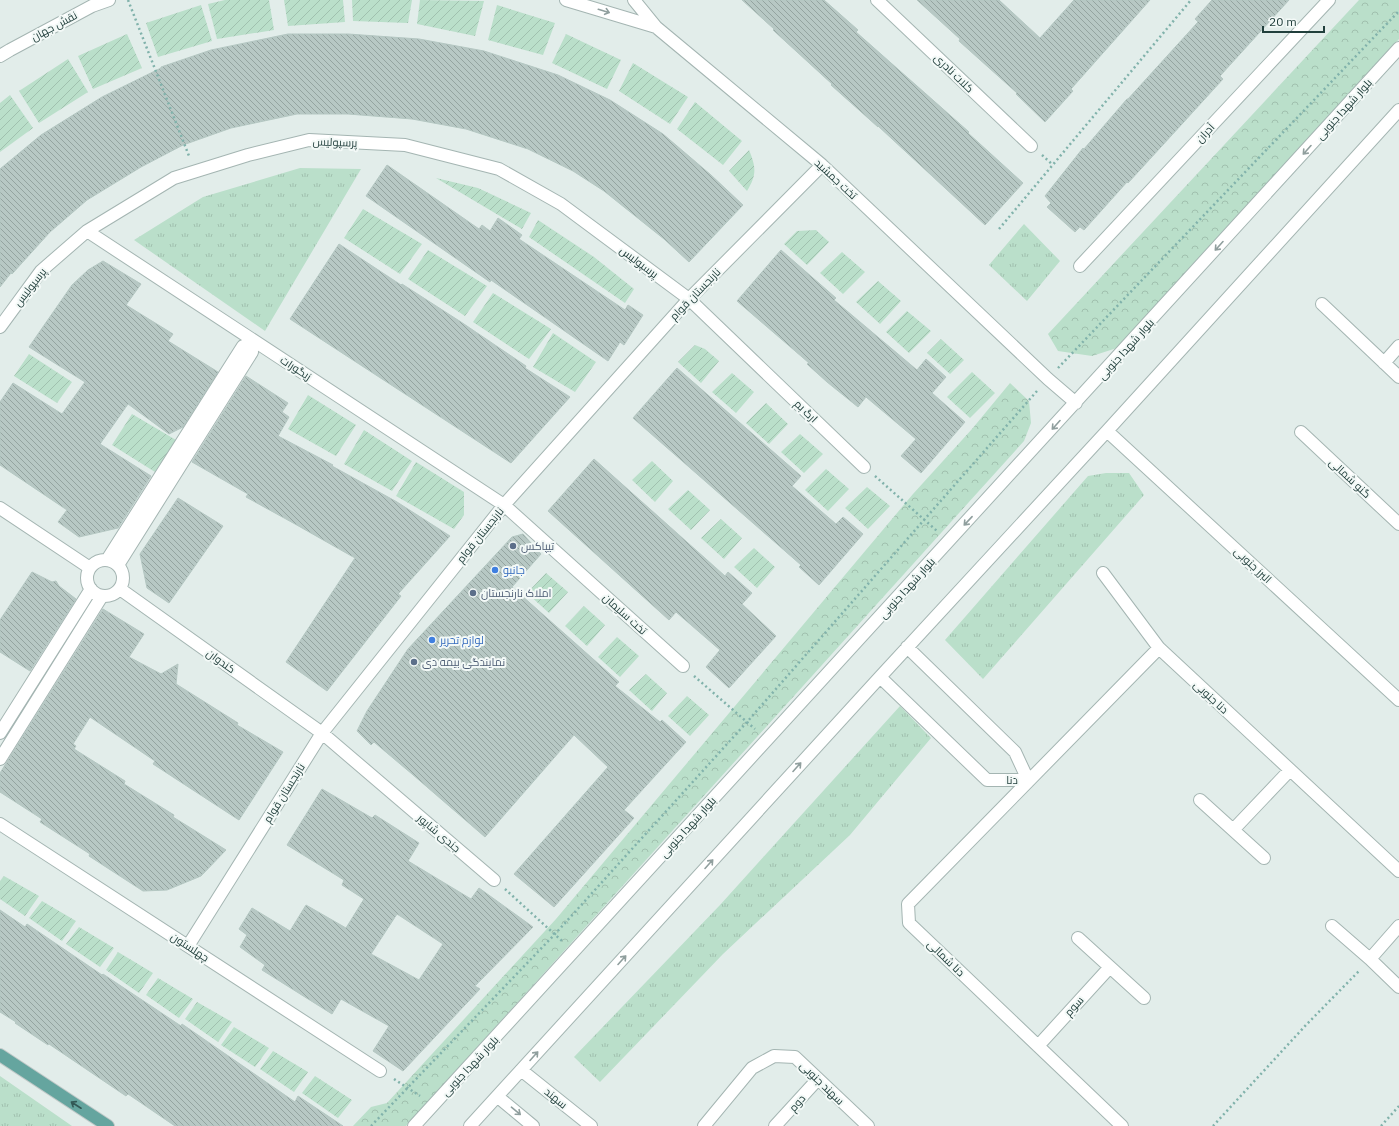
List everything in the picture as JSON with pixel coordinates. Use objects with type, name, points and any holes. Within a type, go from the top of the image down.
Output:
[{"type":"main road","points":[[0,1055],[108,1126]]},
{"type":"street","name":"نقش جهان","points":[[0,56],[92,6],[109,0]]},
{"type":"street","name":"تخت جمشید","points":[[566,0],[656,27],[822,165],[1048,379],[1076,403]]},
{"type":"street","points":[[634,0],[656,27]]},
{"type":"street","name":"کلات نادری","points":[[877,0],[1031,146]]},
{"type":"street","name":"آدران","points":[[1080,266],[1329,0]]},
{"type":"street","name":"بلوار شهدا جنوبی","points":[[414,1126],[1399,48]]},
{"type":"street","points":[[470,1126],[1397,113]]},
{"type":"street","name":"پرسپولیس","points":[[0,327],[41,271],[88,232],[174,178],[248,155],[309,140],[406,145],[499,169],[561,204],[689,299]]},
{"type":"street","name":"نارنجستان قوام","points":[[188,946],[322,733],[504,505],[689,299],[822,165]]},
{"type":"street","name":"زیگورات","points":[[88,232],[504,505]]},
{"type":"street","name":"ارگ بم","points":[[689,299],[864,467]]},
{"type":"street","points":[[1322,304],[1399,377]]},
{"type":"street","points":[[243,346],[252,352],[112,562],[243,346]]},
{"type":"street","points":[[1384,363],[1399,346]]},
{"type":"street","name":"البرز جنوبی","points":[[1107,431],[1399,700]]},
{"type":"street","name":"گنو شمالی","points":[[1301,432],[1399,524]]},
{"type":"street","name":"تخت سلیمان","points":[[504,505],[683,666]]},
{"type":"street","points":[[0,508],[90,568]]},
{"type":"street","points":[[98,561],[112,562],[122,572],[124,578],[120,589],[110,596],[98,595],[91,589],[87,581],[87,574],[90,568],[98,561]]},
{"type":"street","name":"دنا جنوبی","points":[[1103,572],[1159,648],[1399,871]]},
{"type":"street","points":[[0,733],[91,589]]},
{"type":"street","name":"کندوان","points":[[120,589],[322,733]]},
{"type":"street","points":[[0,759],[102,596]]},
{"type":"street","name":"دنا","points":[[880,677],[987,780],[1028,780],[1015,752],[907,647]]},
{"type":"street","points":[[1028,780],[1159,648]]},
{"type":"street","name":"جندی شاپور","points":[[322,733],[494,880]]},
{"type":"street","points":[[1233,830],[1290,770]]},
{"type":"street","name":"دنا شمالی","points":[[1028,780],[908,904],[909,923],[1122,1126]]},
{"type":"street","points":[[1200,800],[1264,858]]},
{"type":"street","name":"چهلستون","points":[[0,824],[380,1071]]},
{"type":"street","points":[[1332,926],[1399,987]]},
{"type":"street","points":[[1370,959],[1399,926]]},
{"type":"street","points":[[1078,938],[1144,998]]},
{"type":"street","name":"سوم","points":[[1038,1046],[1110,967]]},
{"type":"street","name":"سهند جنوبی","points":[[704,1126],[752,1068],[774,1056],[795,1057],[868,1126]]},
{"type":"street","name":"سهند","points":[[521,1070],[591,1126]]},
{"type":"street","name":"دوم","points":[[775,1126],[818,1079]]},
{"type":"street","points":[[498,1097],[534,1126]]},
{"type":"path","points":[[128,0],[195,172]]},
{"type":"path","points":[[999,229],[1191,0]]},
{"type":"path","points":[[371,1126],[555,934],[748,722],[1048,379],[1399,11]]},
{"type":"path","points":[[864,467],[925,521]]},
{"type":"path","points":[[683,666],[748,722]]},
{"type":"path","points":[[494,880],[555,934]]},
{"type":"path","points":[[1213,1126],[1306,1025],[1370,959]]},
{"type":"path","points":[[1381,1126],[1399,1106]]},
{"type":"green space","points":[[225,0],[269,0],[274,30],[217,39],[208,4]]},
{"type":"green space","points":[[284,0],[343,0],[345,22],[288,26]]},
{"type":"green space","points":[[352,0],[412,0],[408,23],[353,21]]},
{"type":"green space","points":[[420,0],[484,1],[475,36],[417,24]]},
{"type":"green space","points":[[1359,0],[1399,0],[1399,39],[1293,159],[1120,347],[1092,356],[1058,351],[1048,334]]},
{"type":"green space","points":[[201,5],[212,41],[158,57],[146,23]]},
{"type":"green space","points":[[497,5],[555,23],[543,55],[488,40]]},
{"type":"green space","points":[[127,34],[142,68],[93,89],[78,56]]},
{"type":"green space","points":[[566,34],[621,60],[607,89],[552,63]]},
{"type":"green space","points":[[68,59],[88,92],[39,123],[19,91]]},
{"type":"green space","points":[[633,63],[688,97],[670,124],[619,91]]},
{"type":"green space","points":[[10,95],[33,128],[0,152],[0,103]]},
{"type":"green space","points":[[695,102],[742,141],[723,165],[677,129]]},
{"type":"green space","points":[[749,150],[754,166],[754,175],[747,191],[729,171]]},
{"type":"green space","points":[[300,168],[361,169],[265,331],[134,240],[203,197]]},
{"type":"green space","points":[[436,178],[478,188],[531,213],[522,229]]},
{"type":"green space","points":[[363,209],[422,244],[400,274],[344,238]]},
{"type":"green space","points":[[538,220],[594,257],[634,289],[625,303],[529,237]]},
{"type":"green space","points":[[1024,224],[1060,261],[1027,301],[989,265]]},
{"type":"green space","points":[[816,230],[829,242],[807,265],[784,244],[797,231]]},
{"type":"green space","points":[[428,250],[487,286],[465,316],[408,279]]},
{"type":"green space","points":[[842,252],[865,272],[843,294],[820,273]]},
{"type":"green space","points":[[878,281],[901,301],[880,324],[856,302]]},
{"type":"green space","points":[[493,293],[551,329],[529,359],[473,322]]},
{"type":"green space","points":[[907,311],[931,331],[909,353],[886,332]]},
{"type":"green space","points":[[553,333],[596,362],[575,392],[533,367]]},
{"type":"green space","points":[[941,339],[964,360],[950,374],[927,353]]},
{"type":"green space","points":[[695,345],[705,349],[719,361],[701,383],[678,362]]},
{"type":"green space","points":[[29,354],[72,382],[57,403],[14,376]]},
{"type":"green space","points":[[972,372],[995,393],[970,418],[947,397]]},
{"type":"green space","points":[[732,373],[754,392],[736,413],[712,392]]},
{"type":"green space","points":[[1010,383],[1029,401],[1031,423],[1024,441],[406,1126],[353,1126],[371,1107],[387,1103],[556,919],[913,494],[972,429]]},
{"type":"green space","points":[[308,395],[356,425],[336,456],[288,429]]},
{"type":"green space","points":[[766,403],[788,424],[769,444],[746,423]]},
{"type":"green space","points":[[132,414],[176,440],[155,472],[112,445]]},
{"type":"green space","points":[[364,430],[412,461],[392,491],[344,464]]},
{"type":"green space","points":[[800,434],[823,454],[804,473],[781,452]]},
{"type":"green space","points":[[652,461],[673,481],[655,502],[632,480]]},
{"type":"green space","points":[[416,462],[464,492],[464,515],[454,529],[396,496]]},
{"type":"green space","points":[[826,469],[849,489],[828,511],[805,490]]},
{"type":"green space","points":[[1106,473],[1129,473],[1144,495],[983,679],[945,640],[1088,476]]},
{"type":"green space","points":[[867,487],[890,506],[868,529],[845,508]]},
{"type":"green space","points":[[688,490],[710,510],[691,530],[668,509]]},
{"type":"green space","points":[[721,519],[742,538],[724,559],[701,538]]},
{"type":"green space","points":[[754,548],[775,567],[757,588],[734,567]]},
{"type":"green space","points":[[546,573],[568,592],[549,613],[527,593]]},
{"type":"green space","points":[[584,606],[605,625],[587,646],[565,626]]},
{"type":"green space","points":[[617,637],[639,656],[620,677],[598,657]]},
{"type":"green space","points":[[646,674],[667,693],[652,711],[629,690]]},
{"type":"green space","points":[[687,696],[709,715],[690,736],[668,716]]},
{"type":"green space","points":[[900,706],[931,738],[850,835],[723,954],[600,1082],[574,1057],[720,905]]},
{"type":"green space","points":[[4,876],[39,896],[25,916],[0,899],[0,881]]},
{"type":"green space","points":[[42,901],[76,921],[62,941],[29,918]]},
{"type":"green space","points":[[79,927],[114,948],[100,967],[66,944]]},
{"type":"green space","points":[[118,952],[153,973],[139,993],[106,970]]},
{"type":"green space","points":[[158,978],[193,999],[179,1018],[146,995]]},
{"type":"green space","points":[[197,1002],[232,1022],[218,1042],[185,1019]]},
{"type":"green space","points":[[234,1027],[269,1048],[255,1067],[221,1045]]},
{"type":"green space","points":[[273,1051],[308,1072],[294,1092],[260,1069]]},
{"type":"green space","points":[[0,1076],[72,1126],[0,1126]]},
{"type":"green space","points":[[315,1076],[352,1100],[338,1118],[302,1093]]},
{"type":"building","points":[[742,0],[824,0],[858,30],[856,32],[969,132],[968,133],[1023,183],[985,225],[878,126],[831,85],[832,84]]},
{"type":"building","points":[[917,0],[999,0],[1040,38],[1074,0],[1150,0],[1071,89],[1073,91],[1045,122],[1016,94],[1017,93],[959,41],[960,39]]},
{"type":"building","points":[[1212,0],[1289,0],[1220,76],[1223,79],[1128,183],[1127,182],[1084,230],[1080,227],[1075,232],[1047,207],[1051,203],[1045,196],[1083,148],[1084,149],[1127,99],[1198,22],[1195,19]]},
{"type":"building","points":[[288,34],[348,34],[419,39],[484,51],[558,75],[610,100],[663,134],[743,205],[689,262],[664,239],[604,191],[573,171],[528,149],[466,129],[412,119],[348,114],[297,114],[231,128],[183,145],[141,167],[87,200],[50,232],[12,274],[11,273],[0,287],[0,169],[41,135],[102,97],[161,67],[211,50]]},
{"type":"building","points":[[387,165],[479,229],[482,225],[490,231],[498,218],[522,235],[519,239],[625,310],[628,305],[643,315],[624,345],[620,342],[608,361],[491,280],[490,282],[366,196]]},
{"type":"building","points":[[339,244],[461,322],[526,366],[525,368],[570,397],[511,463],[290,319]]},
{"type":"building","points":[[781,250],[836,298],[834,300],[917,370],[926,359],[946,377],[932,393],[965,422],[921,473],[901,456],[916,439],[866,397],[858,407],[827,382],[807,364],[809,363],[737,301]]},
{"type":"building","points":[[103,261],[141,284],[126,305],[173,334],[168,341],[218,372],[183,427],[169,434],[128,404],[100,444],[151,476],[118,528],[79,537],[58,522],[67,510],[0,465],[0,402],[13,383],[62,414],[85,382],[29,347],[72,285],[88,270]]},
{"type":"building","points":[[677,368],[801,476],[792,486],[836,524],[843,517],[863,534],[819,585],[799,567],[801,565],[633,418]]},
{"type":"building","points":[[246,376],[288,403],[282,412],[289,417],[278,436],[333,465],[332,466],[397,502],[450,536],[398,594],[401,596],[327,691],[286,662],[355,558],[246,497],[248,494],[192,462]]},
{"type":"building","points":[[594,459],[725,576],[728,572],[752,593],[742,604],[776,636],[729,688],[706,667],[720,650],[676,612],[669,620],[548,511]]},
{"type":"building","points":[[178,498],[223,526],[169,603],[147,588],[140,554]]},
{"type":"building","points":[[523,534],[541,554],[512,587],[619,682],[615,686],[660,722],[662,720],[686,742],[624,810],[634,818],[554,907],[514,874],[608,767],[574,735],[485,837],[374,742],[371,745],[357,731],[367,711],[408,649],[512,537]]},
{"type":"building","points":[[32,572],[52,582],[56,581],[59,586],[76,599],[30,671],[0,652],[0,620]]},
{"type":"building","points":[[103,609],[144,634],[129,657],[161,674],[178,664],[176,684],[238,723],[237,725],[283,752],[239,820],[153,764],[155,761],[90,717],[73,744],[76,746],[74,749],[125,781],[124,784],[174,815],[173,817],[226,850],[201,876],[167,890],[143,891],[89,856],[90,854],[40,822],[42,819],[0,792],[0,773]]},
{"type":"building","points":[[322,789],[372,818],[375,815],[419,843],[408,861],[471,899],[479,888],[533,927],[475,986],[480,989],[403,1071],[373,1051],[389,1026],[341,999],[332,1014],[262,970],[265,965],[240,947],[247,935],[239,929],[252,908],[290,931],[306,905],[346,928],[364,899],[342,885],[344,880],[287,845]],"holes":[[[397,914],[443,944],[419,980],[371,954]]]},
{"type":"building","points":[[0,910],[25,927],[27,924],[181,1026],[182,1024],[295,1102],[298,1096],[343,1126],[175,1126],[128,1094],[126,1096],[0,1012]]},
{"type":"place","name":"تیپاکس","points":[[513,546]]},
{"type":"place","name":"جانبو","points":[[495,570]]},
{"type":"place","name":"املاک نارنجستان","points":[[473,593]]},
{"type":"place","name":"لوازم تحریر","points":[[432,640]]},
{"type":"place","name":"نمایندگی بیمه دی","points":[[414,662]]}]
